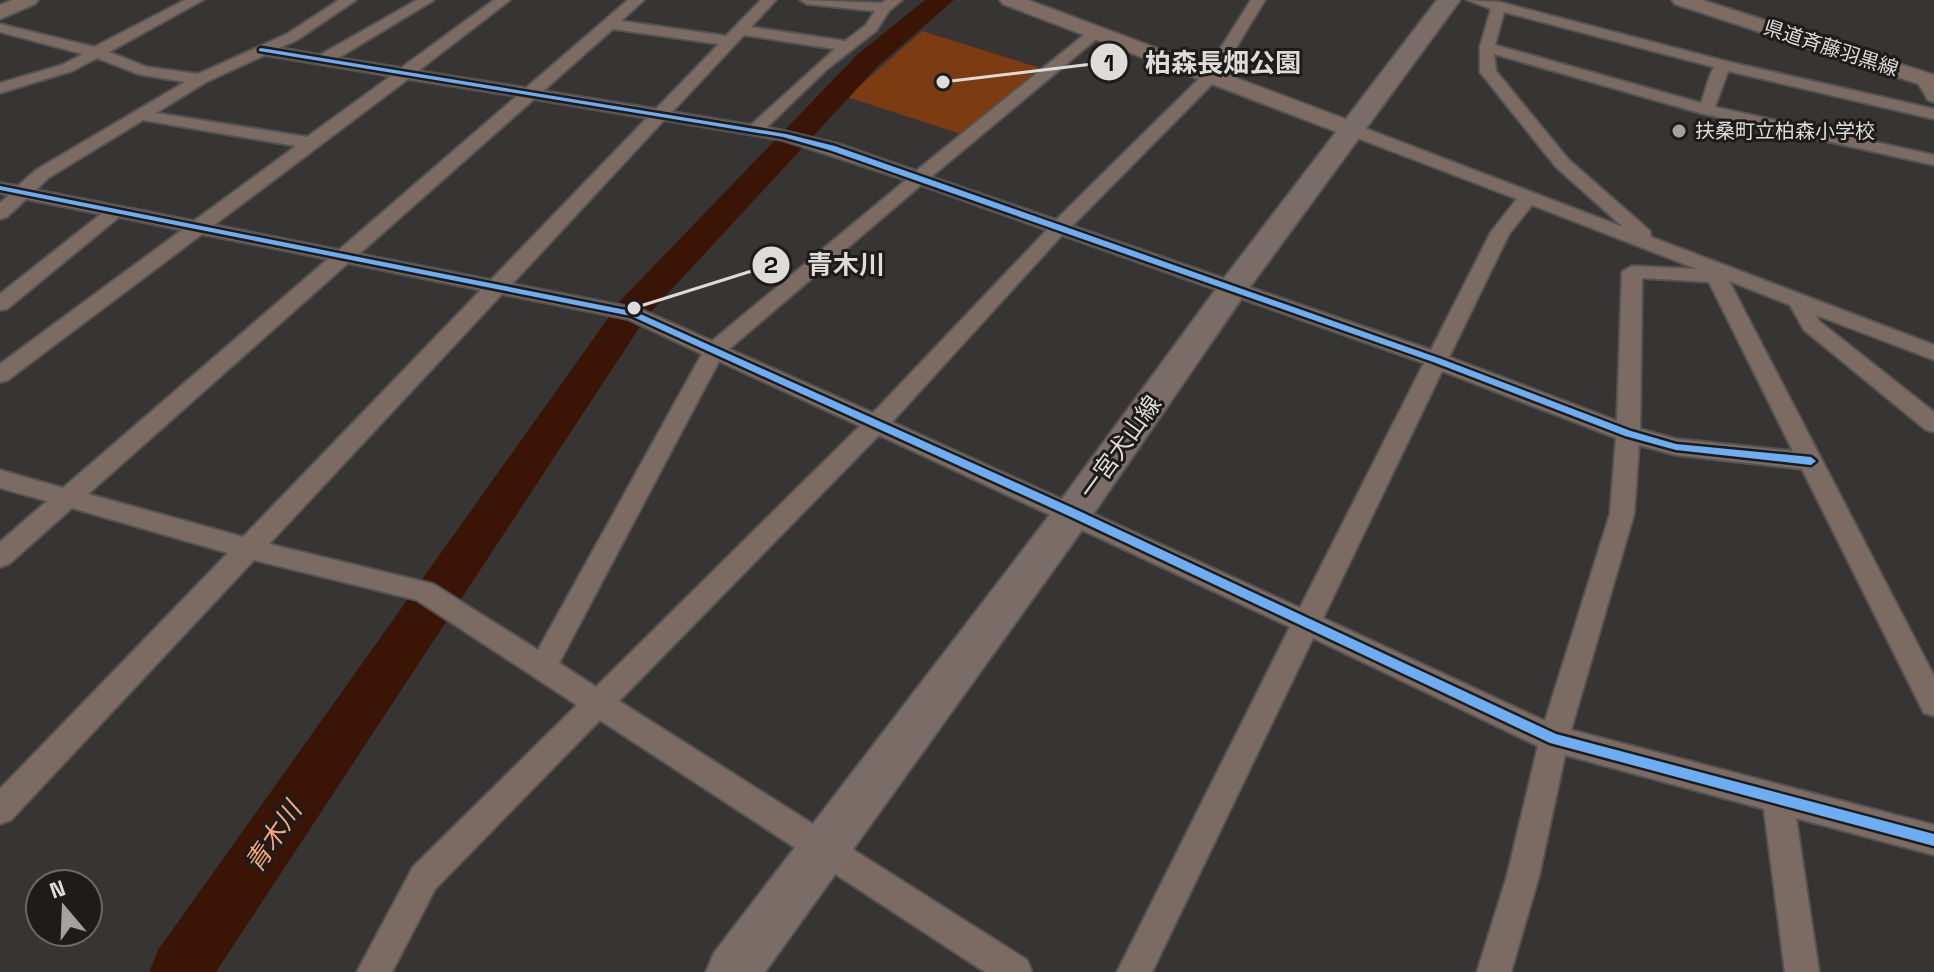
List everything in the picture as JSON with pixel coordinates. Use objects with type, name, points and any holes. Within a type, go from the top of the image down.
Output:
[{"type":"main road","name":"一宮犬山線","points":[[733,972],[1073,513],[1233,288],[1449,0]]},
{"type":"street","points":[[0,13],[28,0]]},
{"type":"street","points":[[0,88],[38,79],[98,53],[196,0]]},
{"type":"street","points":[[0,213],[42,174],[200,79],[292,37],[349,0]]},
{"type":"street","points":[[323,60],[427,0]]},
{"type":"street","points":[[0,375],[503,0]]},
{"type":"street","points":[[0,557],[637,0]]},
{"type":"street","points":[[0,810],[769,0]]},
{"type":"street","points":[[807,0],[890,4]]},
{"type":"street","points":[[1010,0],[1654,245],[1714,272],[1934,353]]},
{"type":"street","points":[[374,972],[424,878],[876,424],[1059,228],[1211,76],[1258,0]]},
{"type":"street","points":[[1474,0],[1934,114]]},
{"type":"street","name":"県道斉藤羽黒線","points":[[1682,0],[1930,85]]},
{"type":"street","points":[[755,130],[811,75],[871,28],[890,4]]},
{"type":"street","points":[[1499,6],[1485,62],[1488,72],[1562,163],[1654,245]]},
{"type":"street","points":[[609,24],[848,46]]},
{"type":"street","points":[[0,28],[98,53],[144,71],[200,79]]},
{"type":"street","points":[[543,666],[714,351],[1095,33]]},
{"type":"street","points":[[1488,48],[1706,110],[1934,160]]},
{"type":"street","points":[[261,50],[755,130],[832,148],[1436,360],[1628,434],[1676,447],[1811,461]]},
{"type":"street","points":[[1706,110],[1714,91],[1712,57]]},
{"type":"street","points":[[140,115],[310,143]]},
{"type":"street","points":[[0,188],[633,314],[1073,513],[1554,739],[1934,840]]},
{"type":"street","points":[[1134,972],[1500,232],[1529,197]]},
{"type":"street","points":[[0,304],[117,210]]},
{"type":"street","points":[[1494,972],[1523,876],[1554,739],[1622,514],[1628,434],[1632,272],[1714,272]]},
{"type":"street","points":[[1714,272],[1931,694]]},
{"type":"street","points":[[1798,301],[1811,325],[1934,424]]},
{"type":"street","points":[[0,479],[250,549],[424,591],[1015,972]]},
{"type":"street","points":[[1778,800],[1802,972]]},
{"type":"shaded area","points":[[922,31],[1040,68],[961,134],[847,97]]},
{"type":"waterway","name":"青木川","points":[[180,972],[634,308],[868,60],[941,0]]},
{"type":"cycle path","points":[[261,50],[784,135],[832,148],[1436,360],[1628,434],[1676,447],[1811,461]]},
{"type":"cycle path","points":[[0,188],[633,314],[1073,513],[1554,739],[1934,840]]},
{"type":"place","name":"柏森長畑公園","points":[[943,82]]},
{"type":"place","name":"扶桑町立柏森小学校","points":[[1679,131]]},
{"type":"place","name":"青木川","points":[[634,308]]}]
